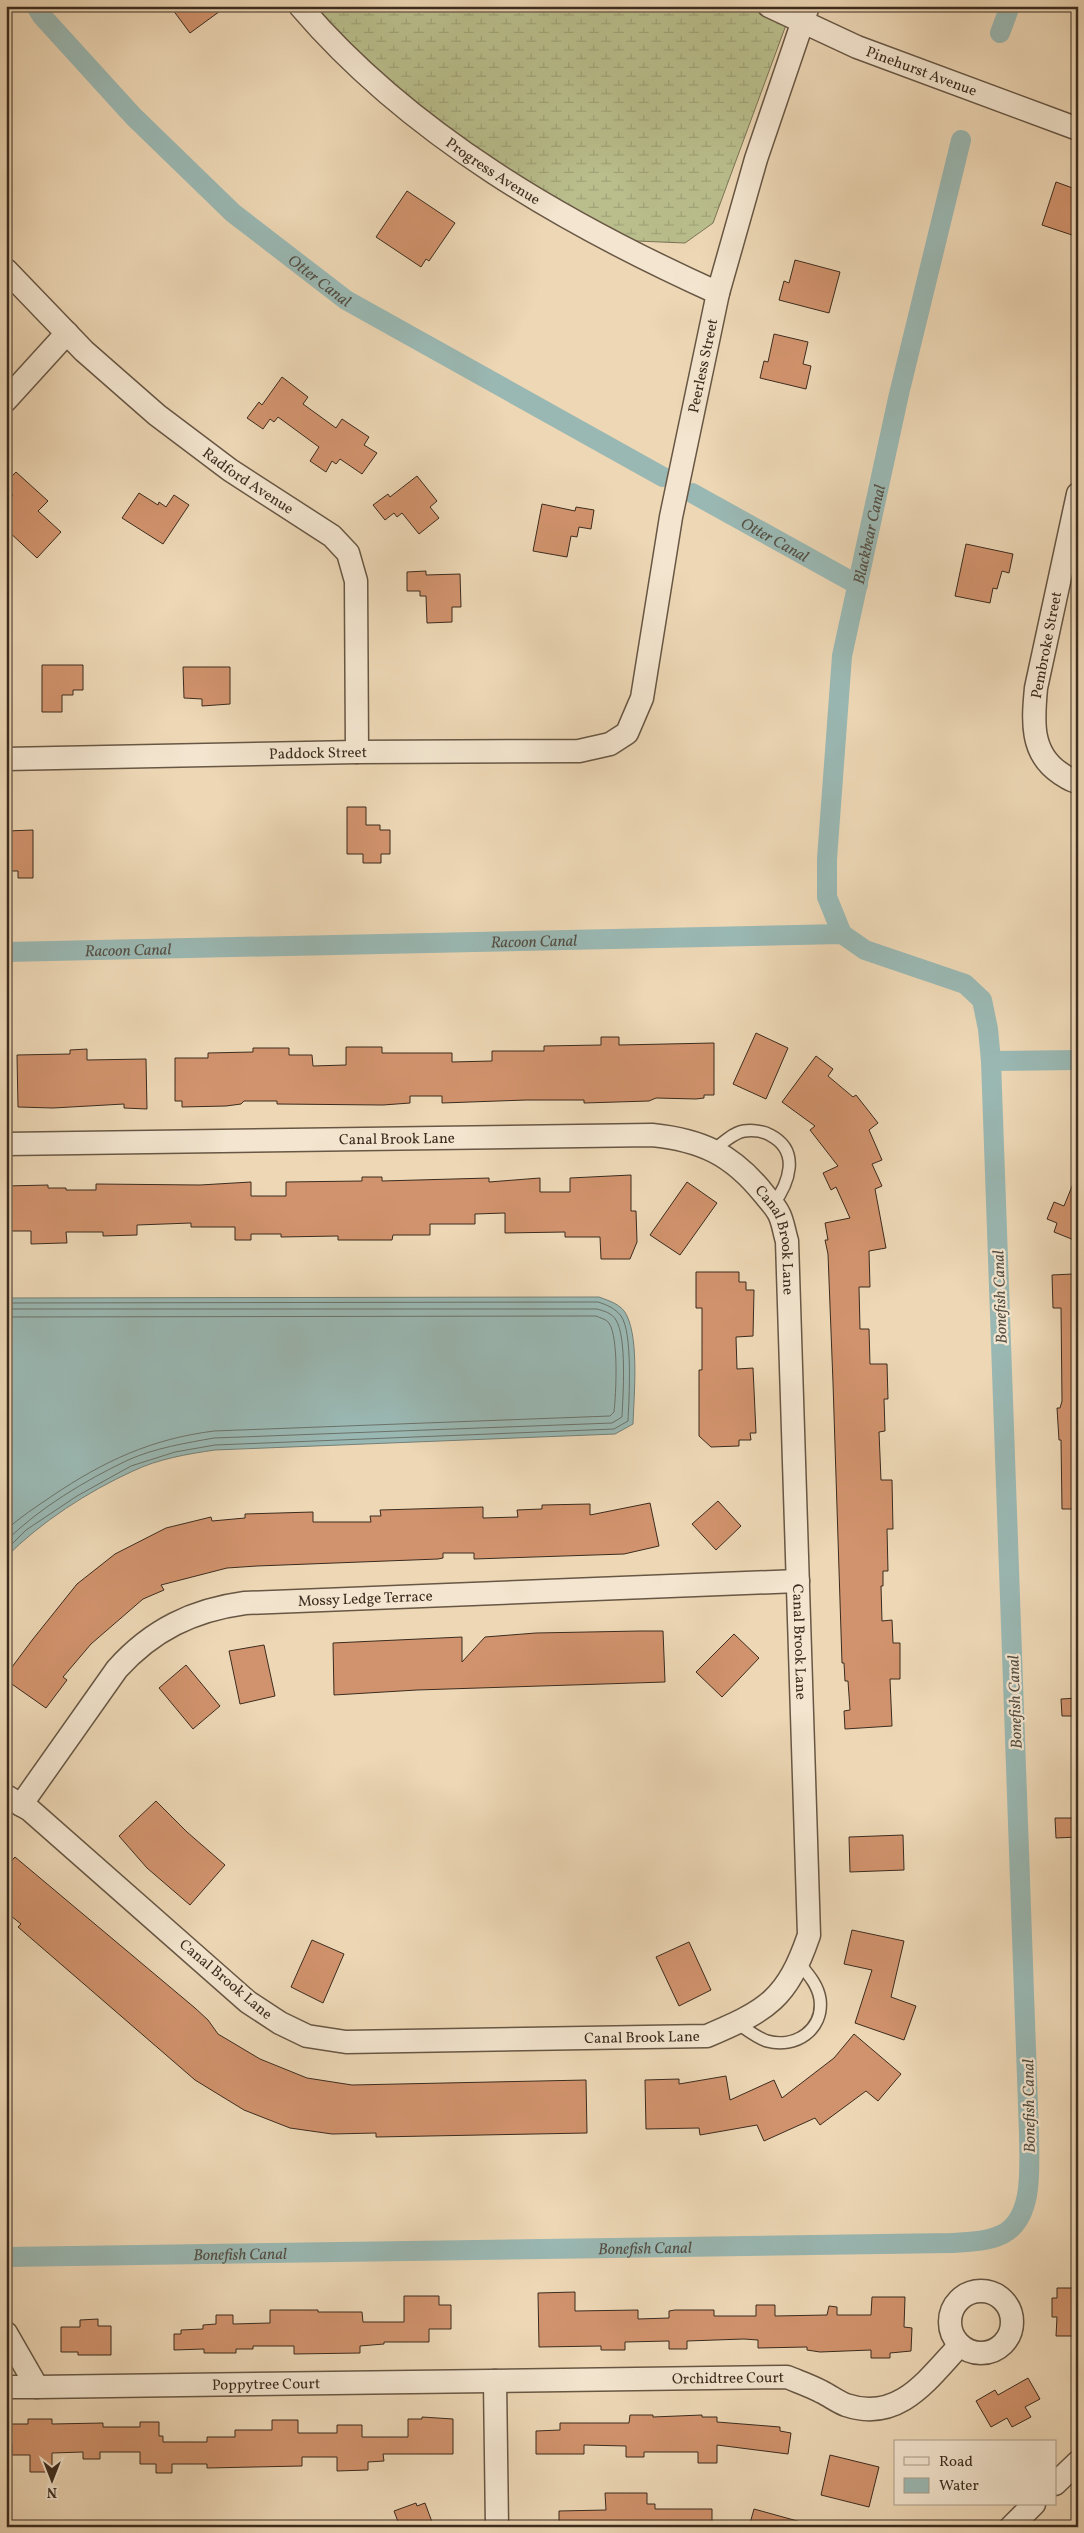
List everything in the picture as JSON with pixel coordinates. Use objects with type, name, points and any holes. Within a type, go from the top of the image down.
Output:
[{"type":"street","name":"Progress Avenue","points":[[300,6],[328,38],[380,87],[495,173],[557,210],[669,271],[718,293]]},
{"type":"street","name":"Pinehurst Avenue","points":[[769,6],[805,14],[857,47],[1078,129]]},
{"type":"street","name":"Peerless Street","points":[[627,732],[642,698],[671,517],[718,293],[756,159],[805,14]]},
{"type":"street","name":"Radford Avenue","points":[[6,270],[67,334],[157,415],[230,470],[332,536],[348,553],[356,581],[357,752]]},
{"type":"street","points":[[6,400],[67,334]]},
{"type":"street","name":"Pembroke Street","points":[[1078,494],[1036,688],[1034,716],[1036,746],[1049,765],[1072,781],[1078,782]]},
{"type":"street","name":"Paddock Street","points":[[6,759],[357,752],[579,751],[610,744],[627,732]]},
{"type":"street","name":"Canal Brook Lane","points":[[6,1144],[652,1135],[682,1138],[714,1150],[729,1158],[756,1183],[778,1212],[787,1241],[809,1935],[799,1963],[787,1986],[765,2008],[737,2024],[707,2036],[346,2042],[307,2036],[280,2024],[248,2002],[30,1810],[14,1801]]},
{"type":"street","name":"Mossy Ledge Terrace","points":[[14,1801],[134,1650],[163,1629],[199,1612],[244,1603],[798,1581]]},
{"type":"street","points":[[6,2333],[37,2387]]},
{"type":"street","name":"Orchidtree Court","points":[[495,2381],[787,2377],[823,2392],[844,2404],[865,2410],[889,2407],[914,2394],[960,2345]]},
{"type":"street","points":[[495,2381],[497,2527]]},
{"type":"street","name":"Poppytree Court","points":[[6,2387],[495,2381]]},
{"type":"street","points":[[1056,2483],[1078,2462]]},
{"type":"street","points":[[1011,2527],[1032,2506]]},
{"type":"lane","points":[[714,1150],[742,1131],[765,1133],[784,1145],[789,1156],[790,1169],[782,1193],[773,1206]]},
{"type":"lane","points":[[737,2024],[767,2041],[792,2042],[804,2037],[814,2027],[820,2012],[820,1998],[814,1983],[799,1963]]},
{"type":"green space","points":[[310,6],[793,6],[713,223],[685,243],[637,241],[601,233],[496,181]]},
{"type":"water","points":[[599,1297],[615,1304],[625,1312],[633,1339],[635,1368],[633,1424],[615,1434],[215,1450],[183,1455],[143,1467],[99,1488],[49,1520],[6,1557],[6,1298]]},
{"type":"building","points":[[170,6],[227,6],[190,33]]},
{"type":"building","points":[[1056,182],[1078,190],[1078,237],[1042,225]]},
{"type":"building","points":[[407,191],[455,223],[429,261],[426,259],[421,267],[376,237]]},
{"type":"building","points":[[795,260],[840,272],[829,313],[779,300],[784,281],[789,283]]},
{"type":"building","points":[[774,334],[808,342],[803,364],[811,366],[806,389],[760,378],[764,361],[768,362]]},
{"type":"building","points":[[282,377],[308,397],[303,404],[336,428],[342,419],[369,437],[364,445],[377,453],[362,474],[340,459],[336,464],[332,461],[326,472],[310,461],[319,447],[278,417],[274,422],[270,419],[263,429],[247,418],[259,402],[262,405]]},
{"type":"building","points":[[16,472],[48,501],[38,511],[61,532],[37,558],[6,529],[6,502],[13,495],[6,488],[6,482]]},
{"type":"building","points":[[417,476],[437,501],[430,507],[439,518],[419,534],[402,513],[397,517],[394,513],[385,520],[373,505],[388,494],[390,497]]},
{"type":"building","points":[[139,493],[158,505],[159,502],[166,507],[174,495],[189,505],[163,544],[122,518]]},
{"type":"building","points":[[542,504],[575,511],[576,507],[594,510],[591,529],[579,527],[577,537],[571,536],[567,557],[533,551]]},
{"type":"building","points":[[966,544],[1013,554],[1009,573],[1002,571],[997,589],[993,588],[990,603],[955,596]]},
{"type":"building","points":[[426,571],[426,575],[460,574],[461,607],[452,607],[452,622],[427,623],[426,596],[420,596],[420,591],[407,591],[407,572]]},
{"type":"building","points":[[42,665],[83,665],[83,690],[73,690],[73,695],[62,695],[62,712],[42,712]]},
{"type":"building","points":[[183,667],[230,667],[230,704],[202,706],[202,699],[184,698]]},
{"type":"building","points":[[347,807],[366,807],[366,825],[380,825],[380,830],[390,830],[390,854],[381,854],[381,863],[363,863],[363,854],[347,854]]},
{"type":"building","points":[[33,830],[33,878],[18,878],[18,871],[6,871],[6,831]]},
{"type":"building","points":[[756,1033],[788,1048],[766,1099],[733,1084]]},
{"type":"building","points":[[601,1037],[619,1037],[619,1045],[714,1043],[714,1095],[704,1095],[704,1098],[696,1099],[656,1098],[649,1101],[584,1103],[584,1100],[526,1100],[442,1103],[442,1096],[410,1096],[410,1103],[383,1105],[277,1104],[277,1101],[244,1101],[241,1104],[226,1106],[182,1107],[182,1101],[175,1101],[175,1058],[208,1058],[208,1053],[253,1052],[253,1048],[289,1048],[289,1055],[312,1055],[313,1066],[346,1065],[346,1047],[382,1047],[382,1053],[452,1053],[452,1062],[492,1061],[492,1051],[544,1051],[544,1046],[601,1045]]},
{"type":"building","points":[[87,1049],[87,1060],[146,1059],[147,1109],[124,1108],[124,1104],[53,1108],[18,1107],[17,1055],[70,1054],[70,1050]]},
{"type":"building","points":[[816,1056],[833,1069],[828,1076],[853,1097],[856,1095],[878,1123],[869,1130],[882,1160],[872,1164],[882,1186],[875,1189],[886,1248],[869,1251],[870,1287],[859,1287],[860,1329],[869,1329],[870,1364],[887,1364],[888,1399],[884,1399],[885,1431],[879,1432],[881,1480],[892,1480],[893,1529],[887,1529],[888,1571],[883,1571],[883,1586],[881,1586],[882,1621],[892,1620],[893,1643],[900,1643],[900,1679],[890,1679],[892,1726],[845,1729],[844,1711],[850,1710],[848,1681],[845,1681],[844,1663],[842,1663],[828,1254],[825,1240],[828,1240],[825,1223],[850,1218],[836,1187],[831,1190],[823,1173],[838,1166],[810,1130],[815,1126],[782,1102]]},
{"type":"building","points":[[1077,1174],[1078,1230],[1074,1240],[1054,1232],[1057,1223],[1047,1219],[1054,1202],[1064,1206]]},
{"type":"building","points":[[631,1175],[631,1211],[636,1211],[637,1242],[630,1259],[601,1259],[600,1237],[565,1237],[565,1232],[505,1233],[505,1213],[475,1214],[475,1224],[430,1224],[430,1235],[393,1235],[392,1240],[338,1240],[338,1236],[281,1237],[281,1234],[251,1234],[251,1240],[235,1240],[235,1227],[191,1227],[191,1223],[137,1225],[137,1235],[103,1236],[103,1232],[66,1232],[67,1243],[31,1244],[31,1231],[6,1231],[6,1186],[48,1185],[48,1188],[66,1188],[66,1190],[96,1190],[96,1184],[200,1185],[251,1182],[251,1196],[286,1196],[286,1182],[362,1181],[362,1177],[382,1177],[382,1181],[489,1178],[489,1182],[540,1178],[540,1192],[570,1192],[570,1178]]},
{"type":"building","points":[[687,1182],[717,1203],[680,1255],[650,1235]]},
{"type":"building","points":[[696,1272],[739,1272],[739,1282],[746,1282],[746,1290],[754,1290],[753,1336],[736,1337],[737,1369],[753,1368],[756,1433],[750,1433],[751,1440],[739,1440],[739,1446],[711,1447],[699,1436],[699,1370],[702,1370],[702,1308],[696,1308]]},
{"type":"building","points":[[1073,1274],[1078,1290],[1078,1509],[1062,1509],[1061,1440],[1059,1440],[1057,1408],[1060,1408],[1062,1401],[1061,1308],[1053,1308],[1052,1275]]},
{"type":"building","points":[[718,1501],[741,1526],[716,1550],[692,1524]]},
{"type":"building","points":[[650,1503],[659,1546],[624,1554],[474,1559],[474,1553],[443,1553],[443,1558],[438,1559],[227,1568],[161,1585],[164,1590],[143,1599],[91,1644],[63,1677],[67,1680],[46,1708],[6,1680],[6,1675],[77,1584],[115,1554],[166,1528],[211,1517],[212,1521],[245,1518],[245,1514],[313,1512],[313,1522],[371,1522],[370,1516],[381,1516],[380,1510],[483,1507],[483,1518],[518,1517],[517,1510],[542,1509],[542,1505],[590,1504],[590,1515]]},
{"type":"building","points":[[663,1631],[665,1682],[417,1690],[334,1695],[333,1643],[462,1637],[462,1662],[485,1637],[536,1633]]},
{"type":"building","points":[[734,1634],[759,1658],[722,1697],[696,1672]]},
{"type":"building","points":[[264,1645],[275,1696],[240,1704],[229,1651]]},
{"type":"building","points":[[186,1665],[220,1706],[193,1729],[159,1688]]},
{"type":"building","points":[[1078,1698],[1078,1716],[1062,1716],[1061,1699]]},
{"type":"building","points":[[156,1801],[187,1832],[225,1865],[190,1905],[147,1868],[119,1836]]},
{"type":"building","points":[[1055,1818],[1078,1818],[1078,1837],[1056,1838]]},
{"type":"building","points":[[903,1835],[904,1870],[850,1872],[849,1837]]},
{"type":"building","points":[[15,1857],[195,2008],[208,2020],[218,2034],[260,2059],[307,2078],[352,2085],[586,2080],[587,2133],[376,2137],[376,2133],[332,2134],[290,2128],[244,2110],[195,2080],[18,1927],[21,1924],[6,1912],[6,1867]]},
{"type":"building","points":[[852,1930],[904,1941],[891,1997],[916,2006],[904,2040],[855,2023],[872,1970],[844,1964]]},
{"type":"building","points":[[312,1940],[344,1954],[323,2003],[291,1987]]},
{"type":"building","points":[[689,1942],[711,1990],[679,2006],[656,1957]]},
{"type":"building","points":[[854,2034],[901,2074],[878,2101],[866,2091],[820,2125],[815,2118],[764,2141],[757,2125],[700,2135],[699,2128],[646,2129],[645,2080],[679,2079],[679,2084],[726,2076],[730,2100],[774,2080],[782,2098],[834,2058]]},
{"type":"building","points":[[1057,2288],[1078,2288],[1078,2336],[1056,2336],[1057,2317],[1052,2317],[1052,2298],[1057,2298]]},
{"type":"building","points":[[575,2292],[575,2311],[638,2310],[638,2319],[669,2318],[669,2311],[675,2310],[714,2310],[714,2316],[756,2316],[756,2305],[775,2305],[775,2316],[827,2315],[829,2306],[837,2307],[837,2315],[871,2315],[872,2297],[905,2297],[904,2327],[912,2328],[911,2351],[890,2353],[890,2358],[871,2358],[871,2350],[820,2352],[807,2350],[807,2347],[758,2348],[758,2340],[744,2339],[687,2341],[687,2349],[669,2349],[669,2341],[625,2342],[625,2350],[601,2350],[601,2346],[539,2347],[538,2293]]},
{"type":"building","points":[[404,2296],[439,2296],[439,2305],[451,2305],[451,2329],[429,2329],[429,2342],[384,2342],[384,2344],[360,2346],[360,2353],[294,2354],[294,2346],[253,2346],[253,2349],[236,2349],[236,2353],[204,2353],[204,2349],[174,2350],[174,2334],[181,2334],[181,2330],[203,2329],[203,2325],[216,2324],[216,2315],[233,2315],[233,2324],[270,2323],[270,2310],[318,2310],[318,2312],[362,2312],[363,2322],[404,2322]]},
{"type":"building","points":[[98,2319],[98,2326],[111,2326],[111,2355],[78,2355],[78,2352],[61,2352],[61,2327],[80,2327],[80,2320]]},
{"type":"building","points":[[1028,2378],[1040,2399],[1025,2407],[1031,2417],[1012,2427],[1007,2418],[991,2427],[976,2401],[995,2390],[998,2395]]},
{"type":"building","points":[[630,2415],[653,2415],[653,2417],[702,2415],[702,2417],[717,2417],[717,2422],[780,2427],[780,2431],[791,2433],[788,2454],[717,2445],[717,2463],[698,2463],[698,2452],[644,2452],[644,2457],[626,2457],[626,2446],[584,2445],[584,2454],[536,2454],[536,2431],[560,2430],[560,2423],[629,2423]]},
{"type":"building","points":[[422,2417],[453,2419],[453,2454],[383,2454],[384,2461],[368,2462],[368,2470],[337,2471],[337,2457],[302,2457],[302,2466],[207,2468],[207,2464],[172,2464],[172,2473],[156,2473],[156,2464],[140,2464],[140,2452],[100,2452],[100,2459],[83,2459],[83,2452],[52,2453],[52,2472],[30,2472],[30,2455],[12,2455],[12,2445],[6,2445],[6,2424],[28,2424],[28,2419],[52,2419],[52,2424],[103,2423],[103,2427],[140,2427],[140,2422],[159,2422],[159,2436],[163,2436],[163,2442],[207,2442],[207,2437],[235,2437],[235,2430],[272,2430],[272,2420],[298,2420],[298,2433],[337,2433],[337,2425],[362,2425],[362,2437],[408,2437],[408,2419],[422,2419]]},
{"type":"building","points":[[830,2455],[879,2467],[869,2507],[821,2495]]},
{"type":"building","points":[[605,2493],[647,2493],[647,2504],[655,2504],[655,2509],[712,2509],[712,2527],[559,2527],[559,2511],[606,2510]]},
{"type":"building","points":[[416,2503],[417,2506],[425,2503],[432,2522],[420,2527],[400,2527],[394,2511]]},
{"type":"building","points":[[754,2509],[801,2522],[800,2527],[749,2527]]},
{"type":"waterway","name":"Otter Canal","points":[[36,6],[42,16],[133,116],[233,213],[346,300],[663,477]]},
{"type":"waterway","name":"Blackbear Canal","points":[[1000,33],[1010,6]]},
{"type":"waterway","name":"Blackbear Canal","points":[[842,934],[827,897],[827,859],[842,656],[899,394],[961,140]]},
{"type":"waterway","name":"Otter Canal","points":[[692,493],[858,585]]},
{"type":"waterway","name":"Racoon Canal","points":[[6,952],[842,934],[865,950],[965,984],[982,1000],[988,1029],[991,1061]]},
{"type":"waterway","name":"Bonefish Canal","points":[[6,2257],[950,2243],[990,2239],[1003,2234],[1013,2226],[1021,2215],[1028,2189],[1029,2134],[991,1061],[1078,1060]]}]
